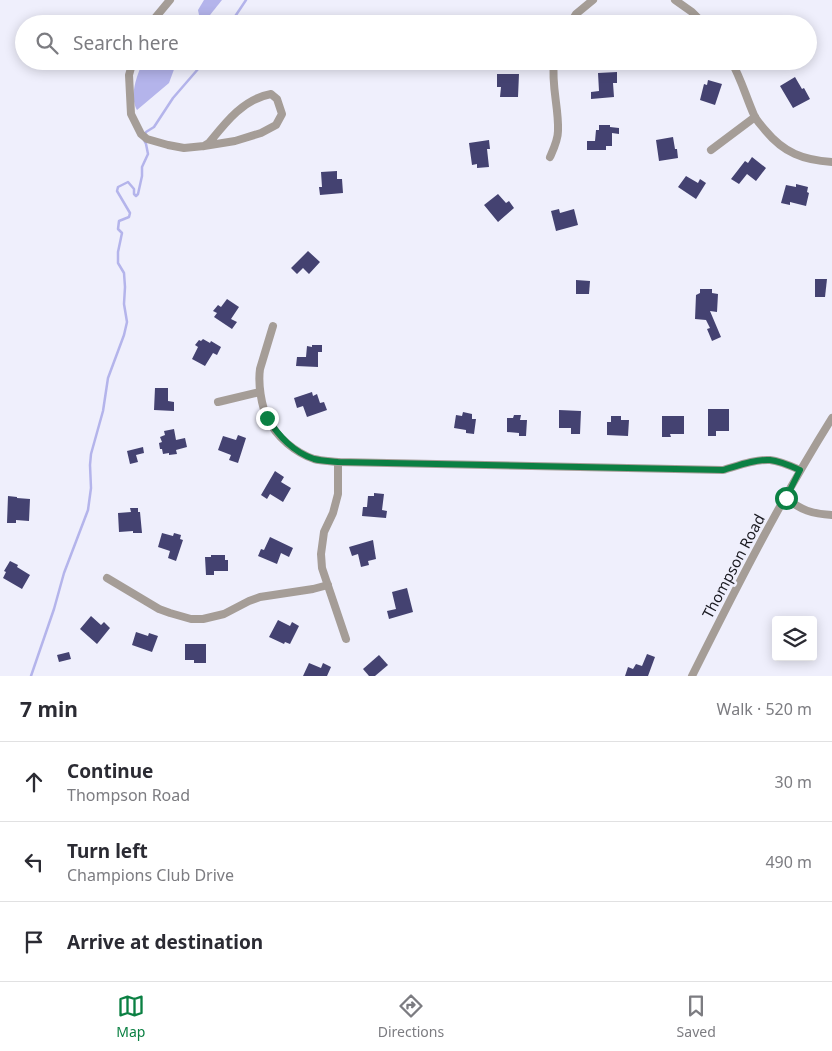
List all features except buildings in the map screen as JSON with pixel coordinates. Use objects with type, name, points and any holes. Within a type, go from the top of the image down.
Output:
[{"type":"street","points":[[158,15],[170,0]]},
{"type":"street","points":[[575,15],[593,0]]},
{"type":"street","points":[[675,0],[695,15]]},
{"type":"street","points":[[130,70],[131,114],[141,134],[147,139],[168,145],[184,148],[204,146],[235,141],[261,133],[276,126],[282,114],[276,99],[270,94],[261,96],[248,103],[231,117],[209,143],[204,146]]},
{"type":"street","points":[[550,157],[558,132],[552,70]]},
{"type":"street","points":[[735,70],[755,117],[772,139],[800,157],[832,162]]},
{"type":"street","points":[[712,150],[755,117]]},
{"type":"street","points":[[273,326],[259,375],[260,392],[267,418],[288,444],[304,455],[315,459],[338,462],[723,470],[747,463],[770,460],[800,470]]},
{"type":"street","points":[[218,402],[260,392]]},
{"type":"street","name":"Thompson Road","points":[[692,676],[744,572],[800,470],[832,418]]},
{"type":"street","points":[[338,462],[338,494],[333,512],[324,532],[321,554],[322,568],[346,639]]},
{"type":"street","points":[[786,498],[801,509],[817,514],[832,515]]},
{"type":"street","points":[[106,578],[159,609],[191,619],[202,619],[224,614],[260,597],[328,585]]},
{"type":"water","points":[[204,0],[222,0],[210,15],[199,15],[198,10]]},
{"type":"water","points":[[140,70],[174,70],[169,83],[137,110],[134,98],[136,79]]},
{"type":"waterway","points":[[236,15],[246,0]]},
{"type":"waterway","points":[[144,136],[146,132],[154,127],[173,98],[197,70]]},
{"type":"waterway","points":[[31,676],[64,573],[88,510],[91,488],[91,454],[103,411],[108,378],[127,322],[124,304],[124,273],[118,263],[122,233],[118,229],[119,221],[129,217],[130,213],[117,191],[118,187],[128,182],[134,189],[134,194],[136,196],[138,194],[142,167],[148,154],[144,140]]},
{"type":"route","points":[[267,418],[273,428],[288,444],[304,455],[315,459],[338,462],[723,470],[747,463],[770,460],[800,470],[786,498]]}]
